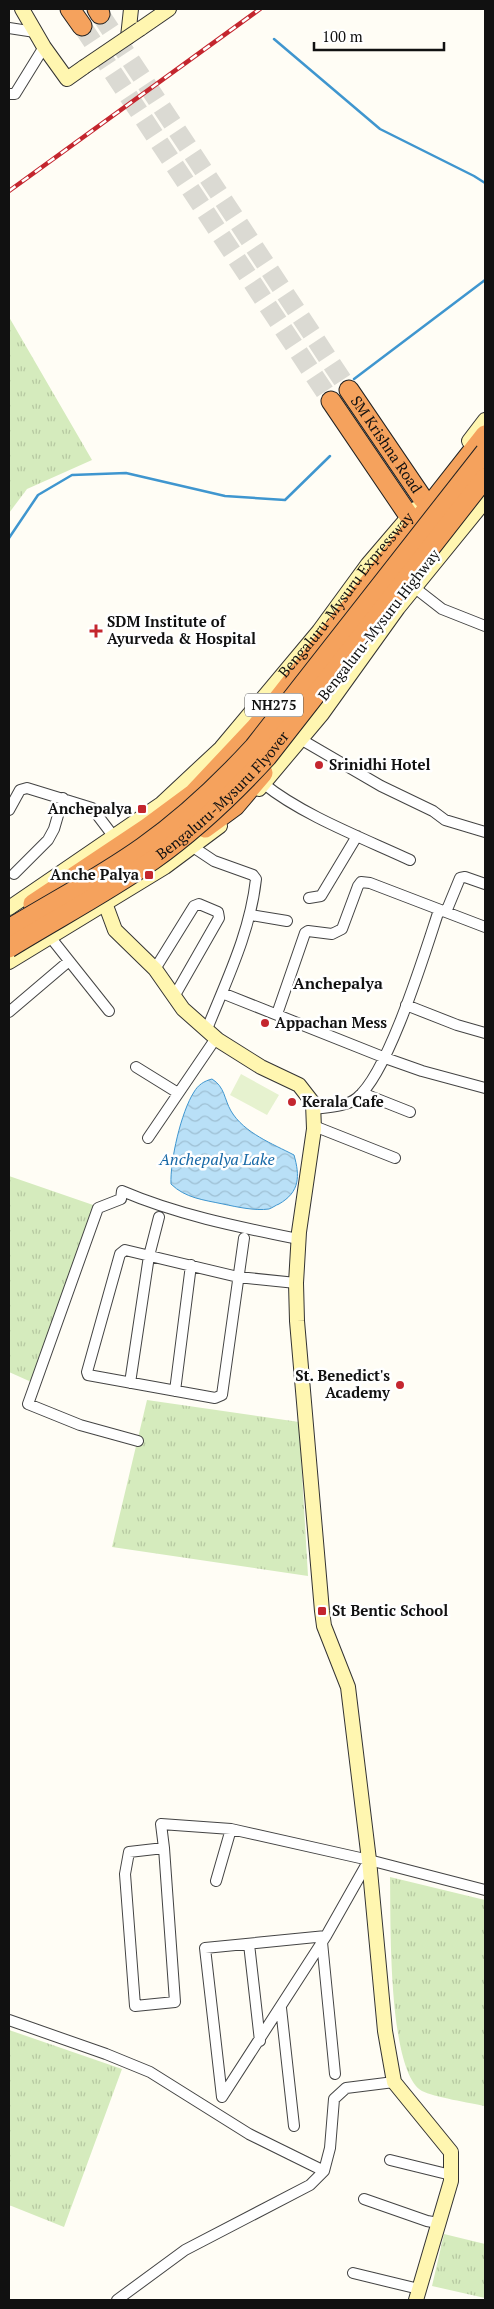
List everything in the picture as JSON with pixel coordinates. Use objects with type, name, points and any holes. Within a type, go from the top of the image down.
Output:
[{"type":"highway","points":[[70,9],[82,26]]},
{"type":"highway","name":"SM Krishna Road","points":[[349,390],[423,499]]},
{"type":"highway","name":"SM Krishna Road","points":[[331,401],[409,516]]},
{"type":"highway","name":"Bengaluru-Mysuru Expressway","points":[[9,920],[85,864],[193,794],[256,727],[485,435]]},
{"type":"highway","name":"Bengaluru-Mysuru Expressway","points":[[9,929],[142,848],[181,818],[222,780],[254,747],[485,452]]},
{"type":"highway","name":"Bengaluru-Mysuru Flyover","points":[[9,948],[151,861],[198,825],[234,792],[267,757],[485,478]]},
{"type":"highway","name":"Bengaluru-Mysuru Highway","points":[[9,955],[48,935],[104,901],[235,806],[294,735],[485,489]]},
{"type":"street","points":[[22,9],[44,47],[67,80],[128,37],[147,20],[169,9]]},
{"type":"street","points":[[128,37],[131,9]]},
{"type":"street","points":[[138,9],[147,20]]},
{"type":"street","points":[[9,28],[35,32]]},
{"type":"street","points":[[9,94],[16,94],[44,47]]},
{"type":"street","name":"Bengaluru-Mysuru Expressway","points":[[9,908],[85,864],[114,837],[161,804],[221,748],[319,632],[368,564],[423,499],[485,420]]},
{"type":"street","name":"NH275","points":[[104,901],[193,847],[240,810],[302,740],[414,588],[485,501]]},
{"type":"street","points":[[414,588],[442,608],[485,626]]},
{"type":"street","points":[[302,740],[381,786],[433,811],[445,820],[485,832]]},
{"type":"street","points":[[264,784],[278,795],[357,836],[410,860]]},
{"type":"street","points":[[9,810],[23,788],[63,798],[92,808],[114,837]]},
{"type":"street","points":[[14,874],[48,840],[54,830],[63,798]]},
{"type":"street","points":[[309,898],[320,896],[357,836]]},
{"type":"street","points":[[148,1138],[178,1093],[211,1034],[222,993],[241,950],[251,915],[256,880],[254,876],[214,861],[193,847]]},
{"type":"street","points":[[85,864],[104,901],[115,930],[155,969],[183,1009],[211,1034],[261,1067],[299,1085],[313,1103],[314,1126],[298,1239],[296,1283],[324,1626],[348,1687],[369,1860],[385,2031],[394,2082],[451,2152],[451,2175],[417,2295],[353,2273]]},
{"type":"street","points":[[313,1109],[352,1102],[362,1094],[384,1058],[442,911],[460,878],[465,877],[485,884]]},
{"type":"street","points":[[277,1014],[305,933],[308,931],[332,934],[342,929],[361,882],[370,883],[485,927]]},
{"type":"street","points":[[155,969],[194,906],[200,904],[218,912],[219,918],[175,995]]},
{"type":"street","points":[[251,915],[287,921]]},
{"type":"street","points":[[48,935],[109,1011]]},
{"type":"street","name":"NH275","points":[[9,962],[48,935]]},
{"type":"street","points":[[9,1012],[69,961]]},
{"type":"street","points":[[222,993],[384,1058],[422,1071],[485,1088]]},
{"type":"street","points":[[406,1005],[457,1026],[485,1033]]},
{"type":"street","points":[[136,1067],[178,1093]]},
{"type":"street","points":[[362,1094],[410,1112]]},
{"type":"street","points":[[314,1126],[395,1158]]},
{"type":"street","points":[[138,1441],[80,1425],[28,1404],[98,1208],[121,1199],[122,1191],[164,1207],[298,1239]]},
{"type":"street","points":[[130,1383],[149,1256],[158,1217]]},
{"type":"street","points":[[244,1238],[238,1276],[222,1395],[215,1398],[89,1376],[87,1372],[120,1254],[125,1250],[238,1276],[296,1283]]},
{"type":"street","points":[[175,1391],[192,1265]]},
{"type":"street","points":[[164,1848],[129,1852],[125,1874],[135,2006],[176,2002],[164,1848],[161,1824],[231,1829],[369,1860],[485,1890]]},
{"type":"street","points":[[216,1881],[231,1829]]},
{"type":"street","points":[[324,1939],[206,1948],[222,2097],[260,2041],[324,1939],[369,1860]]},
{"type":"street","points":[[324,1939],[335,2074]]},
{"type":"street","points":[[249,1944],[260,2041]]},
{"type":"street","points":[[281,2008],[294,2126]]},
{"type":"street","points":[[9,2020],[106,2054],[150,2072],[248,2134],[324,2171]]},
{"type":"street","points":[[117,2300],[185,2250],[310,2184],[324,2171],[330,2148],[334,2099],[346,2088],[394,2082]]},
{"type":"street","points":[[390,2160],[451,2175]]},
{"type":"street","points":[[364,2199],[438,2223]]},
{"type":"green space","points":[[9,317],[92,460],[27,489],[9,513]]},
{"type":"green space","points":[[241,1074],[279,1095],[267,1115],[230,1095]]},
{"type":"green space","points":[[9,1176],[96,1206],[38,1385],[9,1372]]},
{"type":"green space","points":[[147,1400],[299,1422],[308,1576],[112,1547]]},
{"type":"green space","points":[[390,1877],[485,1900],[485,2106],[427,2093],[422,2091],[411,2078],[402,2055],[393,1992]]},
{"type":"green space","points":[[9,2030],[122,2069],[64,2227],[9,2205]]},
{"type":"green space","points":[[444,2234],[485,2244],[485,2298],[432,2286]]},
{"type":"water","name":"Anchepalya Lake","points":[[212,1079],[219,1086],[231,1111],[243,1126],[294,1155],[297,1170],[295,1189],[286,1199],[270,1209],[246,1208],[202,1200],[176,1189],[171,1184],[174,1150],[189,1101],[197,1087]]},
{"type":"waterway","points":[[274,39],[380,129],[485,183]]},
{"type":"waterway","points":[[354,379],[485,280]]},
{"type":"waterway","points":[[9,538],[38,495],[72,475],[126,473],[225,496],[285,500],[330,456]]},
{"type":"tunnel","points":[[100,14],[349,390]]},
{"type":"tunnel","points":[[82,26],[331,401]]},
{"type":"railway","points":[[9,191],[260,9]]},
{"type":"place","name":"SDM Institute of Ayurveda & Hospital","points":[[96,631]]},
{"type":"place","name":"Srinidhi Hotel","points":[[319,765]]},
{"type":"place","name":"Anchepalya","points":[[142,809]]},
{"type":"place","name":"Anche Palya","points":[[149,875]]},
{"type":"place","name":"Appachan Mess","points":[[265,1023]]},
{"type":"place","name":"Kerala Cafe","points":[[292,1102]]},
{"type":"place","name":"St. Benedict's Academy","points":[[400,1385]]},
{"type":"place","name":"St Bentic School","points":[[322,1611]]},
{"type":"district","name":"Anchepalya","points":[[338,983]]}]
